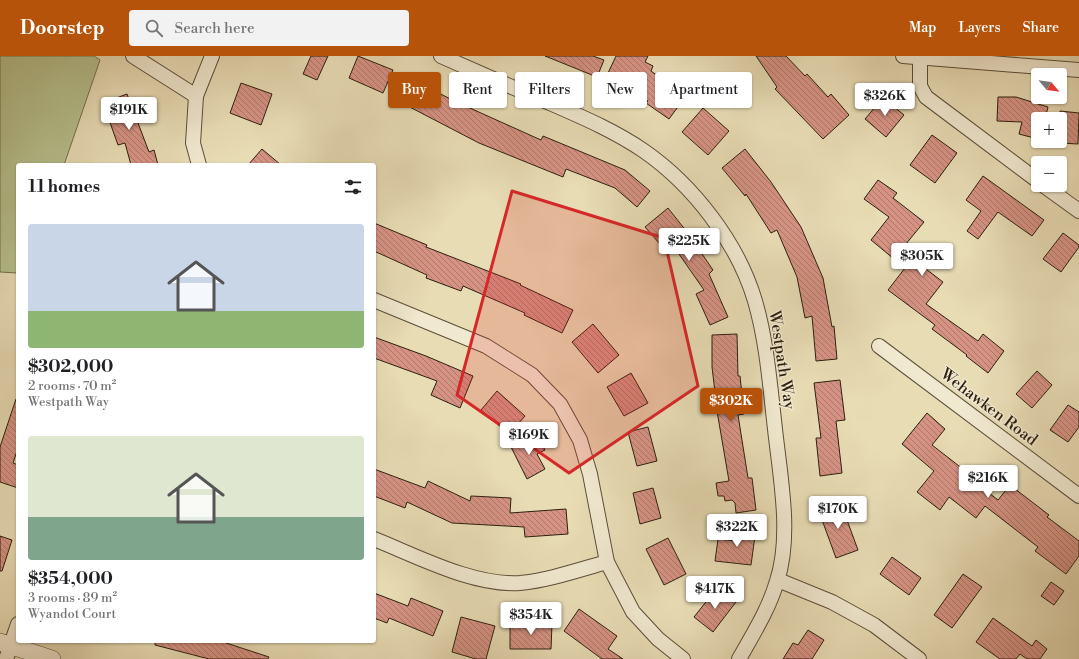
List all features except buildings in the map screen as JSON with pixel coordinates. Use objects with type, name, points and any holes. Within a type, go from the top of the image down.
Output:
[{"type":"street","points":[[133,56],[196,96]]},
{"type":"street","points":[[198,163],[193,143],[196,96],[212,56]]},
{"type":"street","name":"Westpath Way","points":[[441,56],[598,125],[644,152],[680,181],[712,216],[737,258],[755,300],[766,349],[783,506],[783,543],[778,580],[767,609],[739,659]]},
{"type":"street","points":[[903,56],[1079,70]]},
{"type":"street","points":[[920,58],[920,86],[926,97],[1031,176]]},
{"type":"street","points":[[1053,192],[1079,211]]},
{"type":"street","points":[[376,301],[486,346],[532,374],[560,404],[580,440],[590,474],[606,562],[633,612],[658,639],[683,659]]},
{"type":"street","name":"Wehawken Road","points":[[879,346],[1079,496]]},
{"type":"street","points":[[376,540],[461,573],[491,580],[519,583],[547,579],[606,562]]},
{"type":"street","points":[[778,580],[832,602],[860,617],[874,625],[919,659]]},
{"type":"street","points":[[16,628],[6,649],[52,659]]},
{"type":"highlighted area","points":[[512,191],[664,238],[698,386],[569,473],[457,395]]},
{"type":"green space","points":[[0,56],[94,56],[100,60],[65,163],[16,163],[16,273],[0,272]]}]
